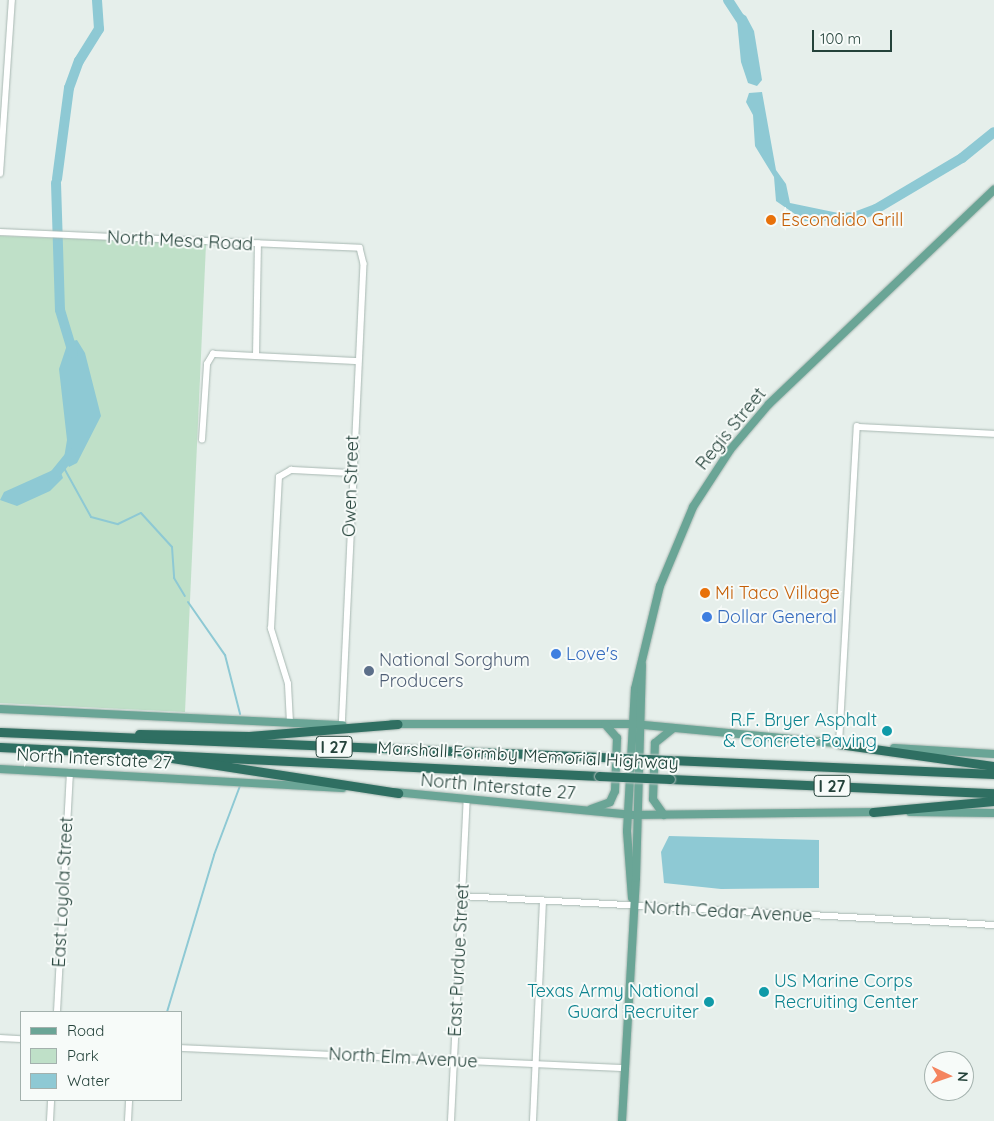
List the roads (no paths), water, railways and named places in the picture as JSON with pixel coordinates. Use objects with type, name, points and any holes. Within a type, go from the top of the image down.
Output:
[{"type":"highway","points":[[68,735],[249,736],[398,724]]},
{"type":"highway","name":"Marshall Formby Memorial Highway","points":[[0,732],[994,774]]},
{"type":"highway","points":[[839,744],[994,766]]},
{"type":"highway","name":"Marshall Formby Memorial Highway","points":[[0,747],[142,751],[599,776],[994,793]]},
{"type":"highway","points":[[142,751],[398,792]]},
{"type":"highway","points":[[873,812],[994,801]]},
{"type":"main road","name":"Regis Street","points":[[632,898],[628,814],[633,724],[653,608],[674,548],[718,467],[774,399],[994,190]]},
{"type":"main road","name":"Regis Street","points":[[632,898],[639,815],[643,725],[642,663]]},
{"type":"main road","points":[[0,709],[342,725],[633,724],[839,744],[994,754]]},
{"type":"main road","points":[[587,810],[614,797],[617,741],[605,724]]},
{"type":"main road","points":[[664,815],[653,799],[655,743],[674,728]]},
{"type":"main road","name":"North Interstate 27","points":[[0,769],[398,792],[639,815],[873,812],[994,813]]},
{"type":"main road","points":[[622,1121],[632,898]]},
{"type":"street","points":[[0,174],[1,129],[12,0]]},
{"type":"street","name":"North Mesa Road","points":[[0,232],[360,248]]},
{"type":"street","points":[[256,356],[258,244]]},
{"type":"street","name":"Owen Street","points":[[342,725],[357,361],[364,264],[360,248]]},
{"type":"street","points":[[202,440],[209,357],[217,353],[357,361]]},
{"type":"street","points":[[839,744],[857,427],[994,434]]},
{"type":"street","points":[[290,723],[288,684],[271,629],[282,472],[352,473]]},
{"type":"street","name":"East Loyola Street","points":[[57,1011],[70,772]]},
{"type":"street","name":"East Purdue Street","points":[[451,1121],[467,799]]},
{"type":"street","name":"North Cedar Avenue","points":[[461,896],[632,907],[994,925]]},
{"type":"street","points":[[533,1121],[543,902]]},
{"type":"street","points":[[0,1038],[20,1039]]},
{"type":"street","name":"North Elm Avenue","points":[[182,1048],[454,1062],[624,1068]]},
{"type":"street","points":[[50,1121],[51,1101]]},
{"type":"street","points":[[128,1121],[129,1101]]},
{"type":"water","points":[[736,10],[746,16],[754,31],[762,80],[757,86],[748,83],[741,62]]},
{"type":"water","points":[[762,92],[776,170],[786,184],[790,203],[843,214],[844,221],[805,221],[776,201],[774,177],[755,146],[753,115],[746,102],[749,93]]},
{"type":"water","points":[[77,340],[85,353],[101,416],[77,463],[69,467],[64,458],[67,440],[59,369],[68,342]]},
{"type":"water","points":[[53,470],[60,470],[63,478],[50,491],[17,506],[0,500],[4,492]]},
{"type":"water","points":[[669,836],[819,840],[819,888],[721,889],[664,883],[661,852]]},
{"type":"waterway","points":[[57,179],[69,88],[79,61],[99,29],[97,0]]},
{"type":"waterway","points":[[728,0],[741,20]]},
{"type":"waterway","points":[[831,218],[855,217],[876,209],[962,158],[994,132]]},
{"type":"waterway","points":[[56,183],[60,310],[73,353]]},
{"type":"waterway","points":[[52,478],[72,453]]},
{"type":"waterway","points":[[64,468],[91,517],[118,524],[141,513],[172,547],[174,578],[185,596]]},
{"type":"waterway","points":[[188,602],[225,655],[240,714]]},
{"type":"waterway","points":[[167,1011],[214,855],[240,786]]},
{"type":"place","name":"Escondido Grill","points":[[771,220]]},
{"type":"place","name":"Mi Taco Village","points":[[705,593]]},
{"type":"place","name":"Dollar General","points":[[707,617]]},
{"type":"place","name":"Love's","points":[[556,654]]},
{"type":"place","name":"National Sorghum Producers","points":[[369,671]]},
{"type":"place","name":"R.F. Bryer Asphalt & Concrete Paving","points":[[887,731]]},
{"type":"place","name":"US Marine Corps Recruiting Center","points":[[764,992]]},
{"type":"place","name":"Texas Army National Guard Recruiter","points":[[709,1002]]}]
